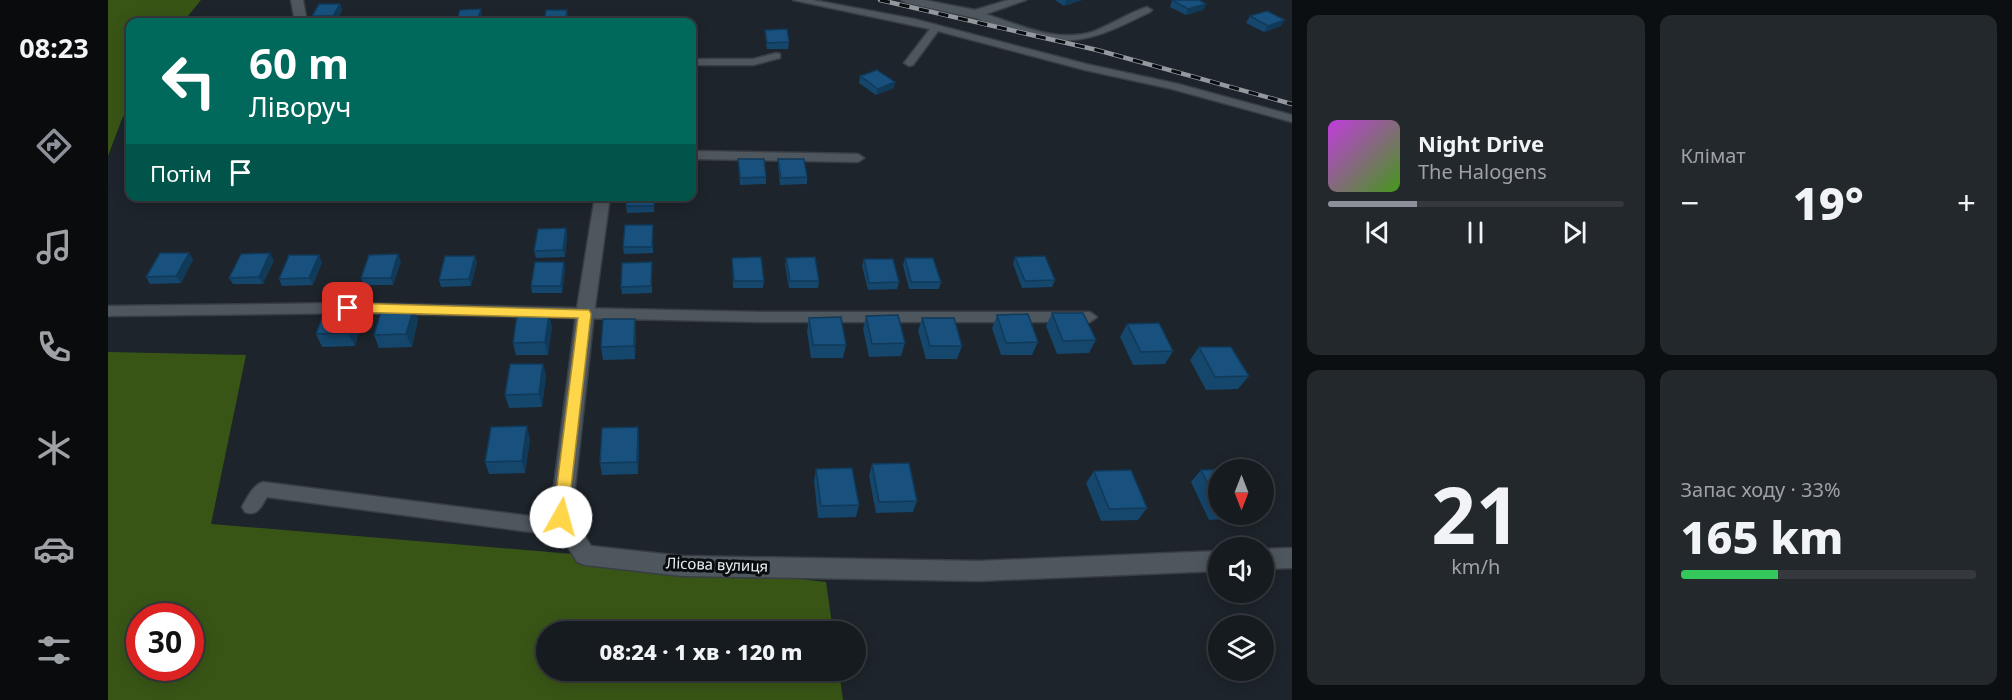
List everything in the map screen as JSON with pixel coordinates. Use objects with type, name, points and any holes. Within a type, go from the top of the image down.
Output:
[{"type":"street","points":[[297,0],[301,18]]},
{"type":"street","points":[[907,0],[975,14],[1020,0]]},
{"type":"street","name":"Лісова вулиця","points":[[602,201],[585,314],[561,517],[585,555],[682,566],[979,571],[1208,561]]},
{"type":"street","points":[[1274,559],[1292,558]]},
{"type":"lane","points":[[798,0],[936,28],[1075,65],[1174,86],[1292,119]]},
{"type":"lane","points":[[975,14],[1036,32],[1073,39],[1092,34],[1147,10]]},
{"type":"lane","points":[[909,63],[936,28]]},
{"type":"lane","points":[[696,62],[753,62],[776,56]]},
{"type":"lane","points":[[696,155],[858,158]]},
{"type":"lane","points":[[108,311],[348,308],[585,314],[1090,317]]},
{"type":"lane","points":[[251,507],[263,489],[388,504],[504,523],[569,529]]},
{"type":"green space","points":[[108,0],[201,0],[186,18],[126,18],[126,111],[108,156]]},
{"type":"green space","points":[[108,352],[246,355],[211,524],[585,555],[826,582],[832,621],[536,621],[536,681],[840,681],[843,700],[108,700]]},
{"type":"building","points":[[1172,0],[1199,0],[1206,4],[1188,9]]},
{"type":"building","points":[[319,4],[340,4],[333,16],[312,16]]},
{"type":"building","points":[[481,9],[478,18],[457,18],[460,10]]},
{"type":"building","points":[[546,10],[567,10],[566,18],[545,18]]},
{"type":"building","points":[[1267,11],[1285,20],[1268,26],[1250,16]]},
{"type":"building","points":[[787,29],[789,42],[767,43],[765,30]]},
{"type":"building","points":[[877,70],[895,82],[878,89],[860,76]]},
{"type":"building","points":[[738,159],[764,159],[766,177],[740,178]]},
{"type":"building","points":[[778,159],[804,159],[807,177],[781,178]]},
{"type":"building","points":[[626,201],[654,201],[654,206],[626,206]]},
{"type":"building","points":[[625,225],[653,225],[652,247],[623,247]]},
{"type":"building","points":[[566,228],[563,250],[534,251],[538,229]]},
{"type":"building","points":[[160,253],[189,253],[176,276],[146,277]]},
{"type":"building","points":[[270,253],[259,277],[229,278],[241,254]]},
{"type":"building","points":[[398,254],[391,278],[361,278],[369,255]]},
{"type":"building","points":[[289,255],[319,255],[309,278],[279,279]]},
{"type":"building","points":[[445,256],[475,256],[469,279],[439,280]]},
{"type":"building","points":[[1045,256],[1055,280],[1025,281],[1015,257]]},
{"type":"building","points":[[761,257],[764,281],[734,281],[732,258]]},
{"type":"building","points":[[815,257],[819,281],[790,281],[786,258]]},
{"type":"building","points":[[905,258],[933,258],[941,282],[911,282]]},
{"type":"building","points":[[864,259],[893,259],[899,282],[869,283]]},
{"type":"building","points":[[535,262],[564,262],[561,286],[531,286]]},
{"type":"building","points":[[652,262],[651,286],[621,287],[622,263]]},
{"type":"building","points":[[326,306],[357,306],[348,333],[316,334]]},
{"type":"building","points":[[414,307],[406,334],[374,335],[382,308]]},
{"type":"building","points":[[1052,313],[1083,313],[1096,340],[1063,341]]},
{"type":"building","points":[[549,314],[545,342],[513,343],[517,315]]},
{"type":"building","points":[[1028,314],[1038,342],[1006,343],[997,315]]},
{"type":"building","points":[[898,315],[905,343],[872,344],[866,316]]},
{"type":"building","points":[[841,317],[846,345],[813,345],[809,318]]},
{"type":"building","points":[[922,318],[954,318],[962,346],[930,346]]},
{"type":"building","points":[[603,319],[635,319],[634,346],[601,347]]},
{"type":"building","points":[[1159,323],[1173,351],[1141,352],[1127,324]]},
{"type":"building","points":[[1199,347],[1231,347],[1249,376],[1215,377]]},
{"type":"building","points":[[510,364],[543,364],[539,394],[505,395]]},
{"type":"building","points":[[527,426],[522,461],[485,462],[491,427]]},
{"type":"building","points":[[638,427],[637,462],[600,463],[602,428]]},
{"type":"building","points":[[909,463],[917,501],[879,502],[872,464]]},
{"type":"building","points":[[852,468],[859,505],[821,506],[816,469]]},
{"type":"building","points":[[1131,470],[1147,508],[1109,509],[1094,471]]},
{"type":"building","points":[[1201,470],[1208,470],[1208,484]]},
{"type":"railway","points":[[880,0],[1097,50],[1292,104]]},
{"type":"route","points":[[348,308],[585,314],[561,517]]}]
